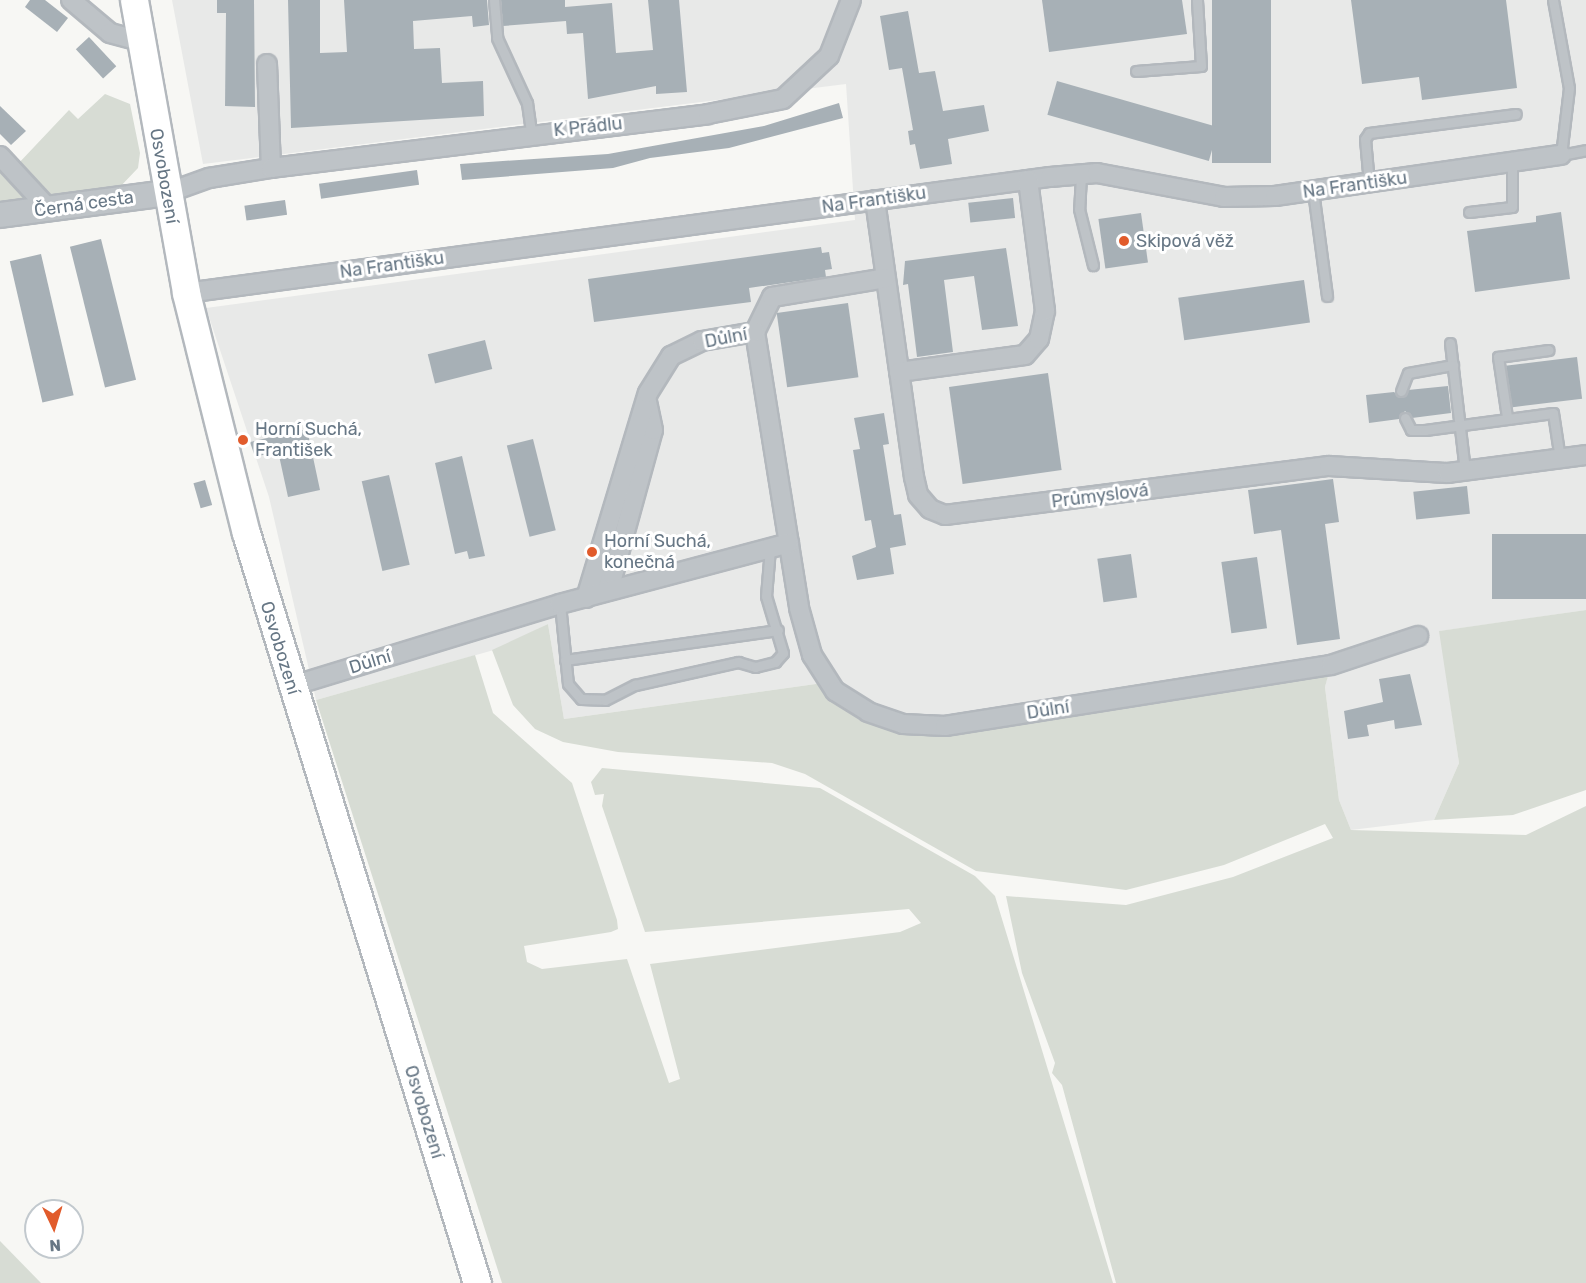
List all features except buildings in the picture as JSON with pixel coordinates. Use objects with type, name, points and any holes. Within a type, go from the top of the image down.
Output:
[{"type":"main road","name":"Osvobození","points":[[134,0],[139,40],[186,293],[291,686],[477,1283]]},
{"type":"street","points":[[71,0],[110,33],[139,40]]},
{"type":"street","name":"K Prádlu","points":[[167,193],[209,178],[271,168],[531,133],[708,114],[783,99],[829,56],[851,0]]},
{"type":"street","points":[[267,64],[271,168]]},
{"type":"street","name":"Na Františku","points":[[186,293],[1028,180],[1081,175],[1224,197],[1313,191],[1560,155]]},
{"type":"street","points":[[0,156],[48,208]]},
{"type":"street","points":[[899,372],[1025,354],[1039,339],[1045,311],[1028,180]]},
{"type":"street","name":"Černá cesta","points":[[0,215],[167,193]]},
{"type":"street","name":"Průmyslová","points":[[875,200],[918,495],[930,509],[945,515],[1329,466],[1412,474],[1466,471],[1586,455]]},
{"type":"street","points":[[755,332],[772,297],[885,278]]},
{"type":"street","name":"Důlní","points":[[586,598],[650,391],[671,356],[702,341],[755,332],[789,543],[812,655],[836,691],[868,712],[903,724],[945,726],[1331,665],[1418,636]]},
{"type":"street","name":"Důlní","points":[[291,686],[560,604],[789,543]]},
{"type":"lane","points":[[494,0],[497,38],[527,103],[531,133]]},
{"type":"lane","points":[[1136,71],[1201,66],[1197,0]]},
{"type":"lane","points":[[1553,0],[1569,88],[1560,155],[1586,150]]},
{"type":"lane","points":[[1369,183],[1365,139],[1369,133],[1516,114]]},
{"type":"lane","points":[[1469,212],[1512,207],[1512,162]]},
{"type":"lane","points":[[1081,175],[1079,209],[1093,265]]},
{"type":"lane","points":[[1313,191],[1327,296]]},
{"type":"lane","points":[[1450,343],[1466,471]]},
{"type":"lane","points":[[1507,417],[1498,357],[1549,350]]},
{"type":"lane","points":[[1401,391],[1408,373],[1453,365]]},
{"type":"lane","points":[[1405,418],[1411,430],[1553,413],[1560,459]]},
{"type":"lane","points":[[560,604],[568,684],[581,699],[605,700],[658,680],[738,663],[755,667],[775,662],[783,653],[766,596],[770,548]]},
{"type":"lane","points":[[566,660],[778,630]]},
{"type":"shaded area","points":[[172,0],[1586,0],[1586,610],[1440,631],[1459,763],[1434,820],[1351,830],[1339,800],[1325,687],[1330,666],[903,724],[830,682],[564,719],[548,624],[501,648],[316,700],[269,497],[206,308],[855,220],[846,84],[203,164]]},
{"type":"shaded area","points":[[105,94],[130,104],[140,153],[138,168],[118,189],[48,197],[17,165],[69,110],[78,119]]},
{"type":"shaded area","points":[[0,165],[27,196],[28,204],[0,208]]},
{"type":"shaded area","points":[[1586,610],[1586,790],[1513,815],[1434,820],[1459,763],[1439,631]]},
{"type":"shaded area","points":[[548,624],[564,719],[830,682],[903,724],[1331,665],[1325,687],[1339,800],[1351,830],[1526,835],[1586,806],[1586,1283],[1116,1283],[1062,1085],[1052,1073],[1055,1063],[1022,973],[1006,896],[1126,905],[1233,877],[1333,838],[1325,824],[1224,865],[1126,890],[976,871],[805,774],[772,763],[618,752],[563,742],[535,729],[513,705],[492,650]]},
{"type":"shaded area","points":[[475,655],[493,713],[572,783],[617,920],[618,929],[611,932],[524,946],[527,962],[542,969],[627,959],[669,1083],[680,1079],[650,964],[900,932],[921,923],[909,909],[645,932],[602,806],[604,794],[595,795],[591,782],[602,768],[820,788],[975,876],[995,896],[1113,1283],[502,1283],[316,700]]},
{"type":"shaded area","points":[[0,1241],[41,1283],[0,1283]]},
{"type":"place","name":"Skipová věž","points":[[1124,241]]},
{"type":"place","name":"Horní Suchá, František","points":[[243,440]]},
{"type":"place","name":"Horní Suchá, konečná","points":[[592,552]]}]
